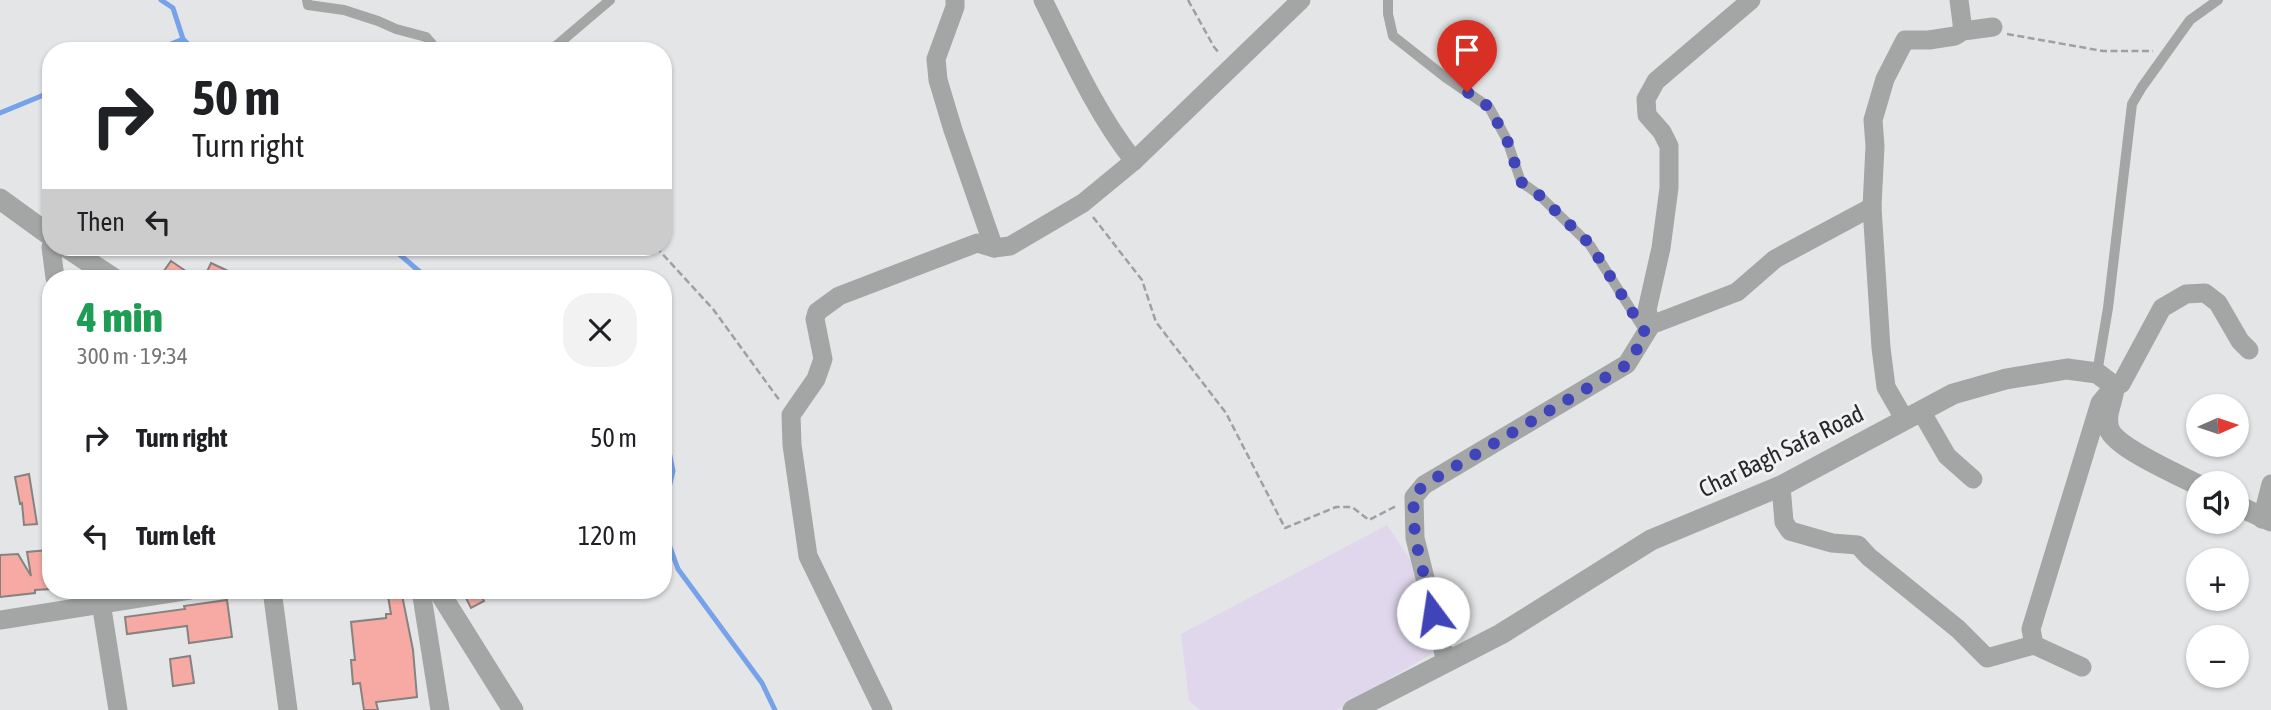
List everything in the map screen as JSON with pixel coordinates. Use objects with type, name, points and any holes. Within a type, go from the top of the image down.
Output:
[{"type":"street","points":[[955,0],[955,7],[936,59],[937,80],[994,248]]},
{"type":"street","points":[[1044,0],[1083,80],[1134,161]]},
{"type":"street","points":[[883,710],[808,556],[790,415],[816,379],[823,359],[815,319],[817,312],[839,296],[977,243],[994,248],[1010,246],[1083,203],[1134,161],[1300,0]]},
{"type":"street","points":[[1649,329],[1647,310],[1661,248],[1669,188],[1669,146],[1662,132],[1647,115],[1646,99],[1656,81],[1751,0]]},
{"type":"street","points":[[1959,0],[1963,30]]},
{"type":"street","points":[[1973,479],[1947,456],[1886,387],[1872,207],[1875,146],[1873,120],[1885,79],[1905,40],[1929,40],[1955,36],[1963,30],[1993,27]]},
{"type":"street","points":[[0,199],[42,232]]},
{"type":"street","points":[[1446,662],[1415,538],[1413,496],[1424,485],[1628,364],[1649,329],[1737,292],[1774,258],[1872,207]]},
{"type":"street","points":[[77,256],[100,270]]},
{"type":"street","points":[[2106,379],[2121,384],[2162,308],[2186,294],[2205,293],[2218,303],[2240,341],[2249,350]]},
{"type":"street","name":"Char Bagh Safa Road","points":[[1353,710],[1501,634],[1651,540],[1781,486],[1954,394],[2006,379],[2067,369],[2106,379]]},
{"type":"street","points":[[2106,379],[2114,394],[2107,412],[2110,431],[2127,448],[2186,479]]},
{"type":"street","points":[[2034,645],[2031,629],[2106,379]]},
{"type":"street","points":[[2249,511],[2267,520],[2271,484]]},
{"type":"street","points":[[1781,486],[1784,522],[1790,531],[1832,543],[1858,545],[1869,557],[1958,629],[1987,659],[2034,645],[2082,667]]},
{"type":"street","points":[[0,620],[91,599]]},
{"type":"street","points":[[100,599],[118,710]]},
{"type":"street","points":[[273,599],[288,710]]},
{"type":"street","points":[[422,599],[440,710]]},
{"type":"street","points":[[444,599],[513,710]]},
{"type":"lane","points":[[307,0],[308,5],[344,10],[425,37],[430,42]]},
{"type":"lane","points":[[561,42],[610,0]]},
{"type":"lane","points":[[1388,0],[1393,36],[1489,107],[1507,140],[1521,182],[1538,194],[1590,244],[1649,329]]},
{"type":"lane","points":[[2106,379],[2108,308],[2132,104],[2190,20],[2218,0]]},
{"type":"path","points":[[1188,0],[1214,47],[1233,66]]},
{"type":"path","points":[[1993,27],[2008,35],[2103,51],[2170,50]]},
{"type":"path","points":[[1083,203],[1142,280],[1156,322],[1226,413],[1285,528],[1336,507],[1352,507],[1369,520],[1413,496]]},
{"type":"path","points":[[664,256],[713,309],[790,415]]},
{"type":"shaded area","points":[[1387,525],[1413,564],[1453,641],[1337,710],[1200,710],[1189,701],[1181,634]]},
{"type":"building","points":[[171,261],[184,270],[165,270]]},
{"type":"building","points":[[211,263],[226,270],[208,270]]},
{"type":"building","points":[[29,474],[37,524],[24,525],[15,477]]},
{"type":"building","points":[[42,551],[42,590],[35,590],[35,593],[0,597],[0,555],[18,554],[31,576],[27,552]]},
{"type":"building","points":[[388,599],[403,599],[413,650],[417,697],[376,702],[378,710],[364,710],[360,683],[353,684],[351,660],[355,660],[351,622],[386,618],[386,614],[391,614]]},
{"type":"building","points":[[466,599],[483,599],[484,601],[471,608]]},
{"type":"building","points":[[227,600],[232,637],[189,643],[187,626],[127,634],[125,617]]},
{"type":"building","points":[[190,656],[194,683],[173,686],[170,659]]},
{"type":"waterway","points":[[161,0],[173,8],[186,42]]},
{"type":"waterway","points":[[176,42],[183,39]]},
{"type":"waterway","points":[[0,113],[42,96]]},
{"type":"waterway","points":[[401,256],[418,270]]},
{"type":"waterway","points":[[672,466],[672,475]]},
{"type":"waterway","points":[[672,553],[678,569],[762,683],[775,710]]},
{"type":"route","points":[[1433,613],[1415,538],[1413,496],[1424,485],[1628,364],[1646,334],[1590,244],[1538,194],[1521,182],[1507,140],[1489,107],[1467,92]]}]
